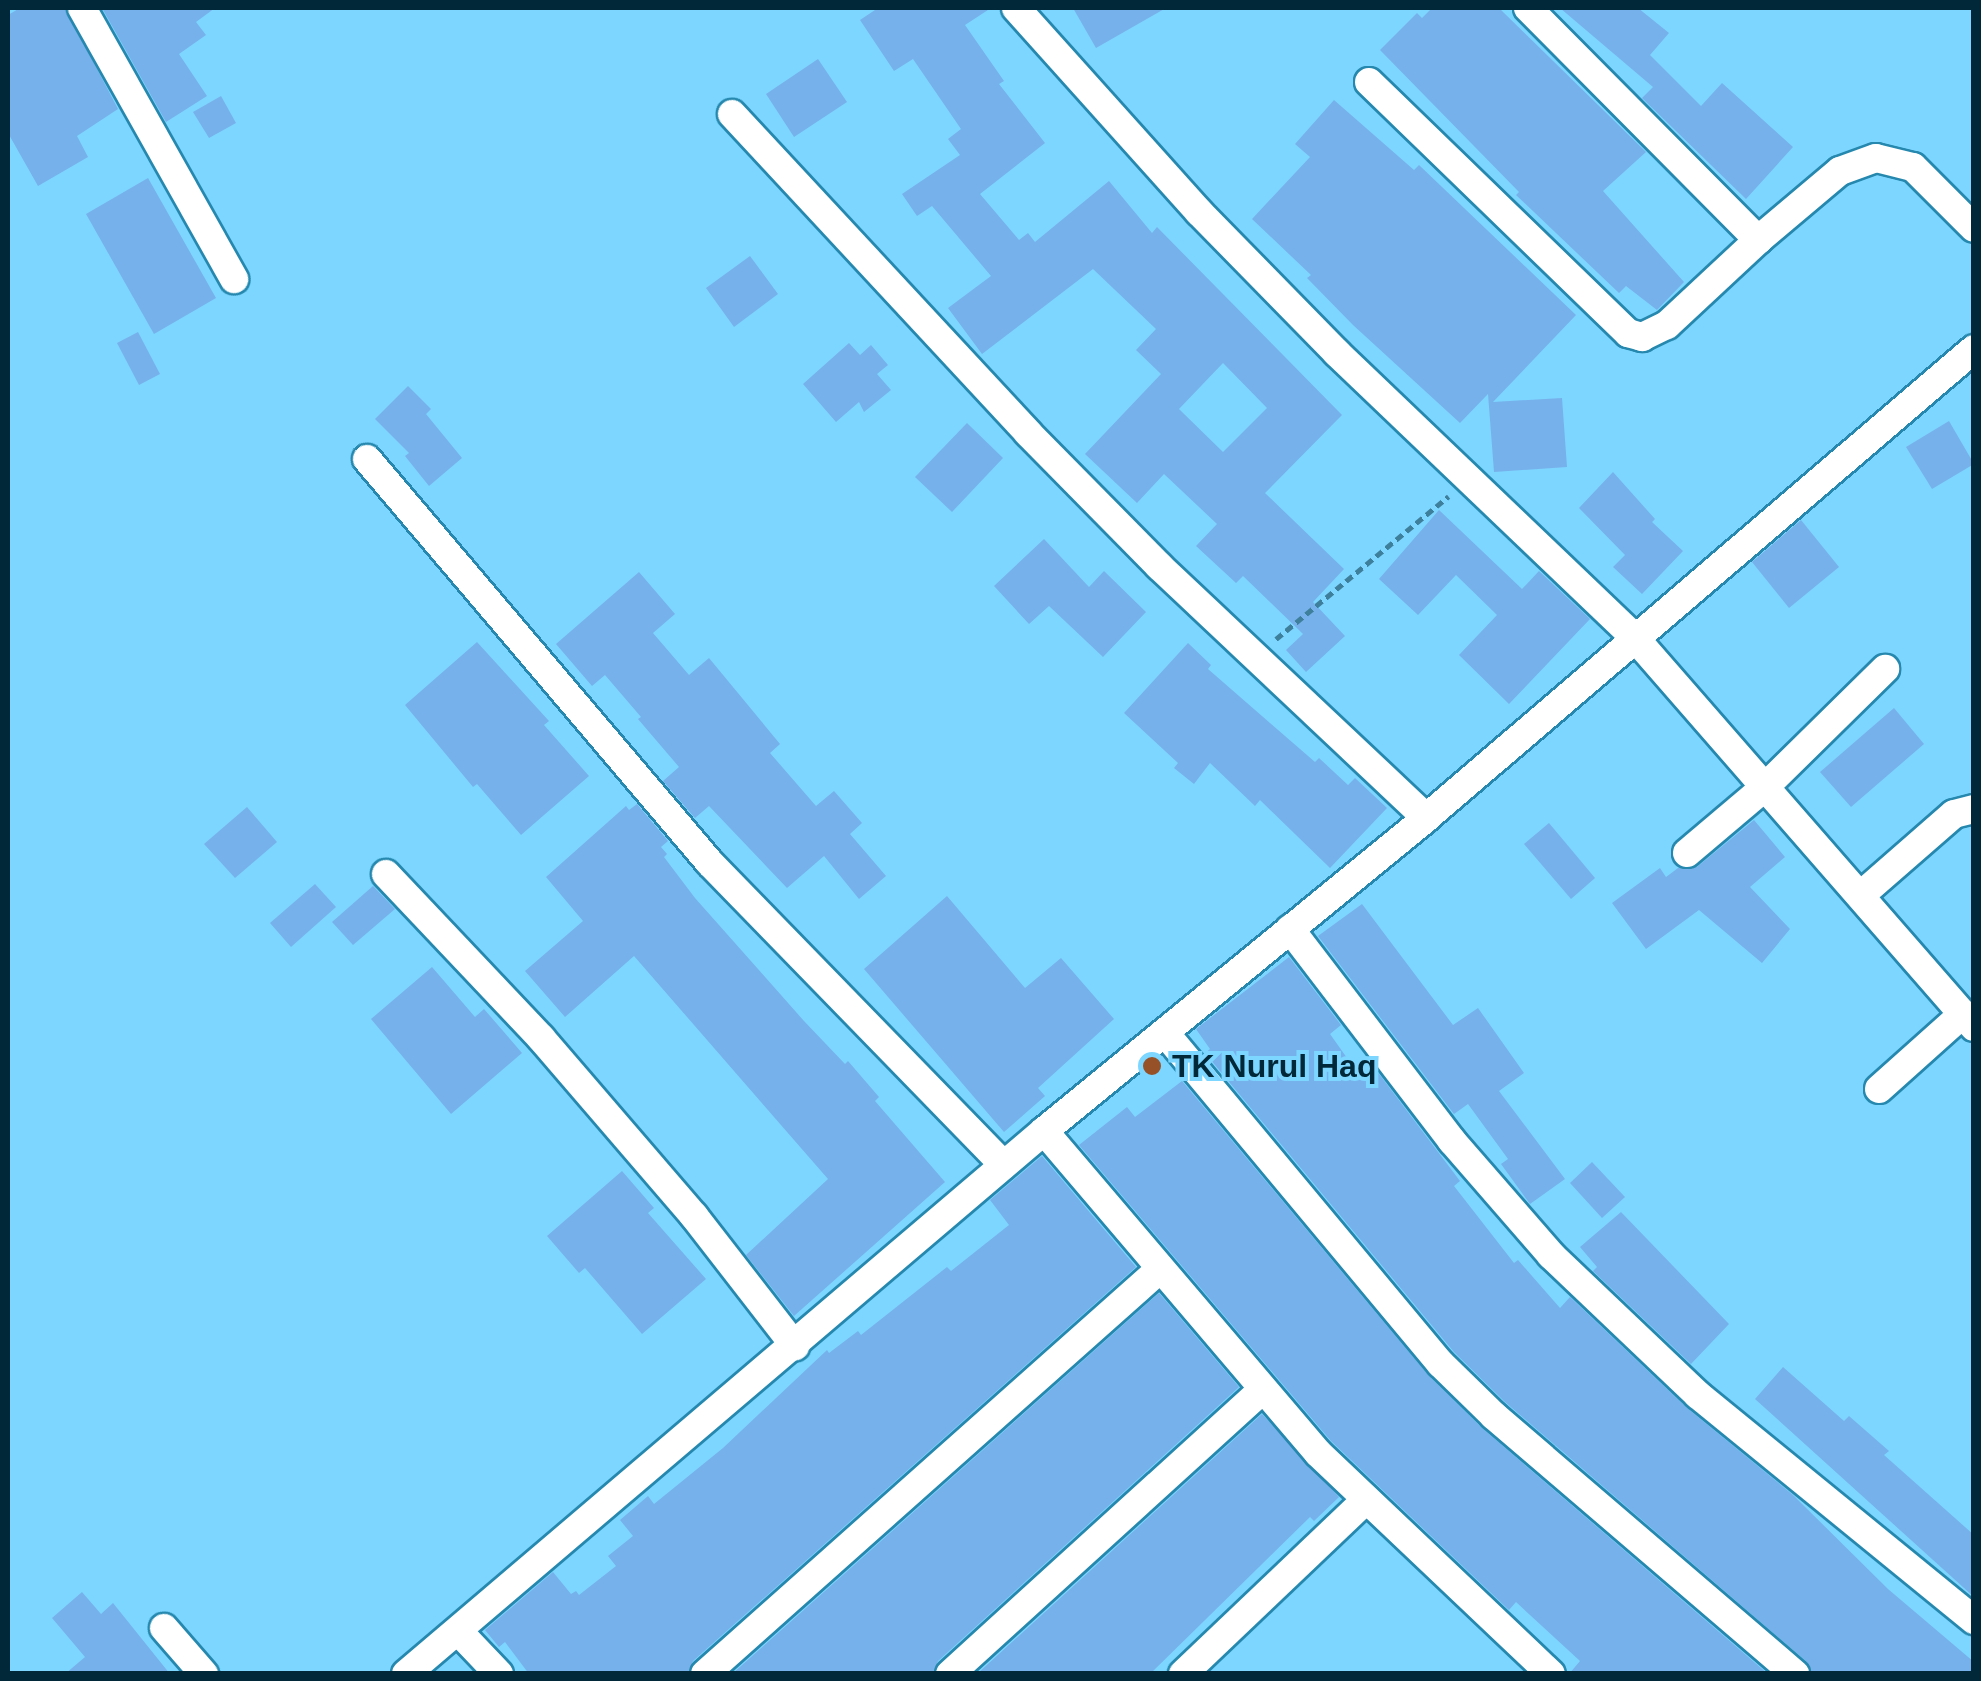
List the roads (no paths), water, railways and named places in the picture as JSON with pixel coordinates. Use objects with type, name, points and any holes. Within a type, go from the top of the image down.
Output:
[{"type":"street","points":[[82,8],[234,279]]},
{"type":"street","points":[[1016,8],[1199,212],[1635,638],[1968,1021],[1879,1089]]},
{"type":"street","points":[[1528,8],[1758,240]]},
{"type":"street","points":[[1369,82],[1628,333],[1642,337],[1667,325],[1840,170],[1876,158],[1913,167],[1974,228]]},
{"type":"street","points":[[732,114],[1028,433],[1254,657],[1426,818]]},
{"type":"street","points":[[406,1674],[1044,1131],[1426,818],[1974,348]]},
{"type":"street","points":[[367,459],[543,671],[710,862],[1004,1165]]},
{"type":"street","points":[[1687,854],[1764,788],[1885,669]]},
{"type":"street","points":[[1861,895],[1954,814],[1974,809]]},
{"type":"street","points":[[386,874],[542,1038],[694,1216],[795,1346]]},
{"type":"street","points":[[1290,929],[1452,1141],[1551,1255],[1698,1395],[1974,1620]]},
{"type":"street","points":[[1164,1033],[1441,1364],[1494,1415],[1795,1674]]},
{"type":"street","points":[[1044,1131],[1262,1389],[1366,1500],[1551,1674]]},
{"type":"street","points":[[705,1674],[1160,1269]]},
{"type":"street","points":[[950,1674],[1262,1389]]},
{"type":"street","points":[[1183,1674],[1366,1500]]},
{"type":"street","points":[[164,1628],[204,1674]]},
{"type":"street","points":[[459,1632],[499,1674]]},
{"type":"place","name":"TK Nurul Haq","points":[[1152,1066]]}]
